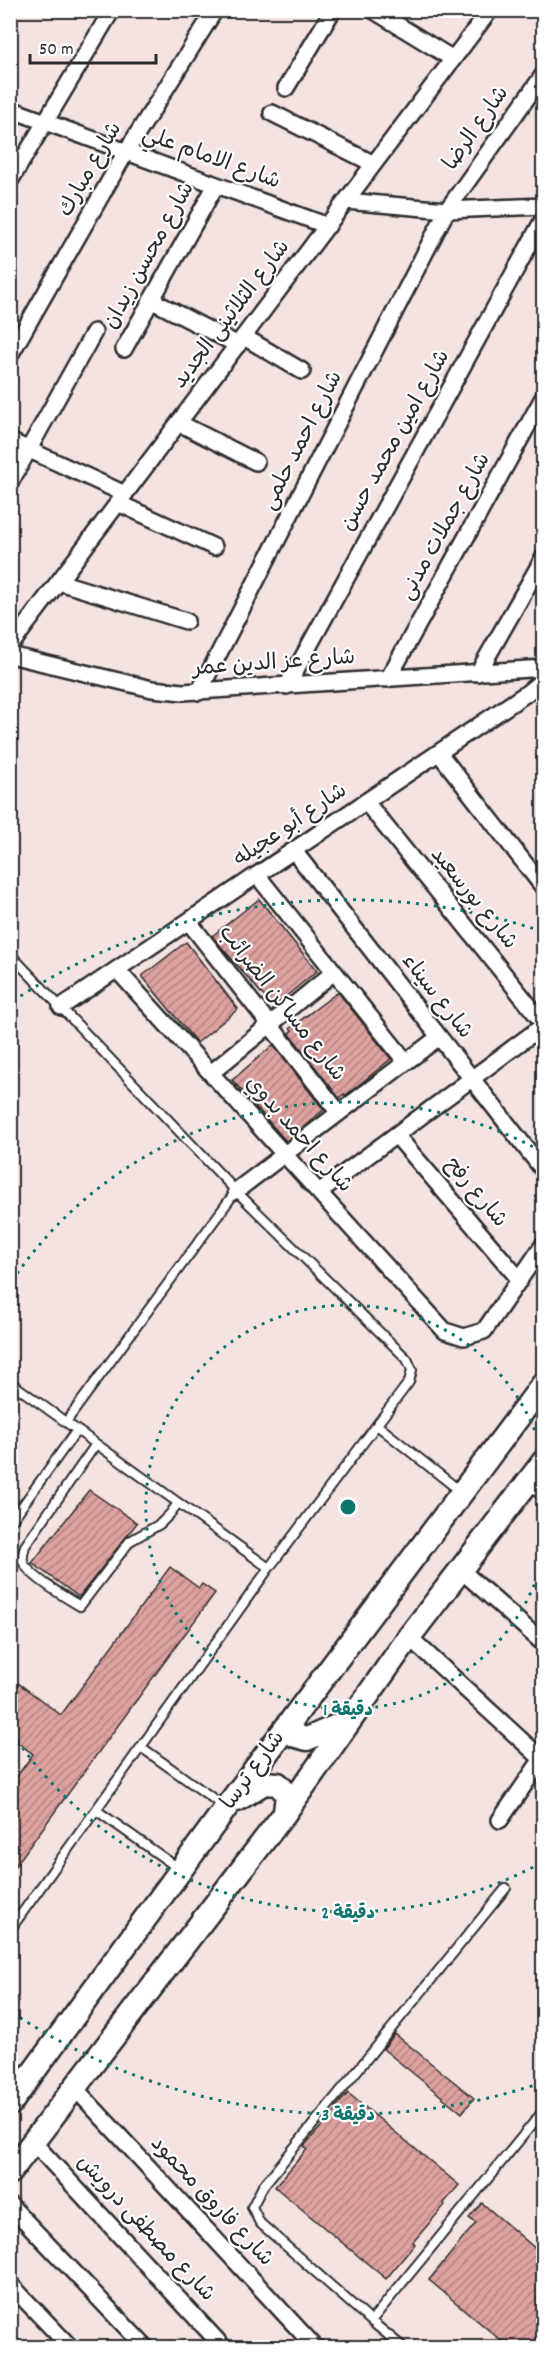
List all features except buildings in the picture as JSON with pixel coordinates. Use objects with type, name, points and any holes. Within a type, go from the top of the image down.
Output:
[{"type":"main road","name":"شارع ترسا","points":[[10,2104],[227,1806],[543,1383]]},
{"type":"main road","points":[[10,2172],[285,1813],[409,1637],[460,1570],[539,1478]]},
{"type":"main road","points":[[289,1723],[296,1736],[307,1739],[351,1720]]},
{"type":"main road","points":[[227,1806],[264,1783],[271,1782],[284,1788],[287,1794],[285,1813]]},
{"type":"street","points":[[10,181],[112,10]]},
{"type":"street","name":"شارع مبارك","points":[[10,355],[126,152],[215,10]]},
{"type":"street","points":[[286,88],[333,10]]},
{"type":"street","points":[[373,10],[453,59]]},
{"type":"street","name":"شارع الثلاثينى الجديد","points":[[10,646],[490,10]]},
{"type":"street","name":"شارع الرضا","points":[[447,210],[543,74]]},
{"type":"street","name":"شارع الامام علي","points":[[10,109],[328,226]]},
{"type":"street","points":[[272,113],[374,164]]},
{"type":"street","name":"شارع محسن زيدان","points":[[124,349],[216,185]]},
{"type":"street","points":[[346,201],[447,210],[543,207]]},
{"type":"street","name":"شارع احمد حلمى","points":[[199,692],[447,210]]},
{"type":"street","name":"شارع امين محمد حسن","points":[[287,686],[543,218]]},
{"type":"street","points":[[151,300],[302,371]]},
{"type":"street","points":[[10,483],[94,332]]},
{"type":"street","name":"شارع جملات مدنى","points":[[388,679],[543,396]]},
{"type":"street","points":[[179,423],[256,462]]},
{"type":"street","points":[[10,441],[214,547]]},
{"type":"street","points":[[478,673],[543,558]]},
{"type":"street","points":[[59,582],[186,621]]},
{"type":"street","name":"شارع عز الدين عمر","points":[[10,656],[152,689],[199,692],[543,668]]},
{"type":"street","name":"شارع أبو عجيله","points":[[61,1007],[439,753],[534,688],[543,679]]},
{"type":"street","points":[[439,753],[543,888]]},
{"type":"street","name":"شارع بورسعيد","points":[[366,802],[543,1024]]},
{"type":"street","name":"شارع سيناء","points":[[294,851],[543,1171]]},
{"type":"street","points":[[257,875],[406,1062]]},
{"type":"street","name":"شارع مساكن الضرائب","points":[[189,922],[339,1113]]},
{"type":"street","name":"شارع احمد بدوي","points":[[117,970],[445,1330],[464,1337],[484,1330],[520,1280]]},
{"type":"street","points":[[211,1073],[334,972]]},
{"type":"street","points":[[319,1192],[543,1024]]},
{"type":"street","points":[[236,1191],[439,1037]]},
{"type":"street","name":"شارع رفح","points":[[396,1135],[520,1280]]},
{"type":"street","points":[[520,1280],[543,1244]]},
{"type":"street","points":[[460,1570],[543,1644]]},
{"type":"street","points":[[409,1637],[543,1759],[500,1820]]},
{"type":"street","name":"شارع فاروق محمود","points":[[74,2087],[316,2348]]},
{"type":"street","name":"شارع مصطفى درويش","points":[[33,2142],[224,2348]]},
{"type":"street","points":[[10,2205],[146,2348]]},
{"type":"street","points":[[10,2284],[71,2348]]},
{"type":"lane","points":[[10,954],[236,1191],[410,1364],[412,1376],[269,1568],[10,1930]]},
{"type":"lane","points":[[66,1422],[236,1191]]},
{"type":"lane","points":[[10,1382],[269,1568]]},
{"type":"lane","points":[[377,1425],[462,1492]]},
{"type":"lane","points":[[10,1523],[77,1430]]},
{"type":"lane","points":[[96,1443],[25,1546],[23,1561],[29,1570],[68,1599],[81,1606],[130,1541],[160,1524],[171,1514],[178,1503]]},
{"type":"lane","points":[[141,1747],[227,1806]]},
{"type":"lane","points":[[96,1810],[180,1870]]},
{"type":"lane","points":[[404,2348],[260,2223],[252,2207],[263,2186],[506,1888]]},
{"type":"lane","points":[[371,2321],[543,2110]]}]
